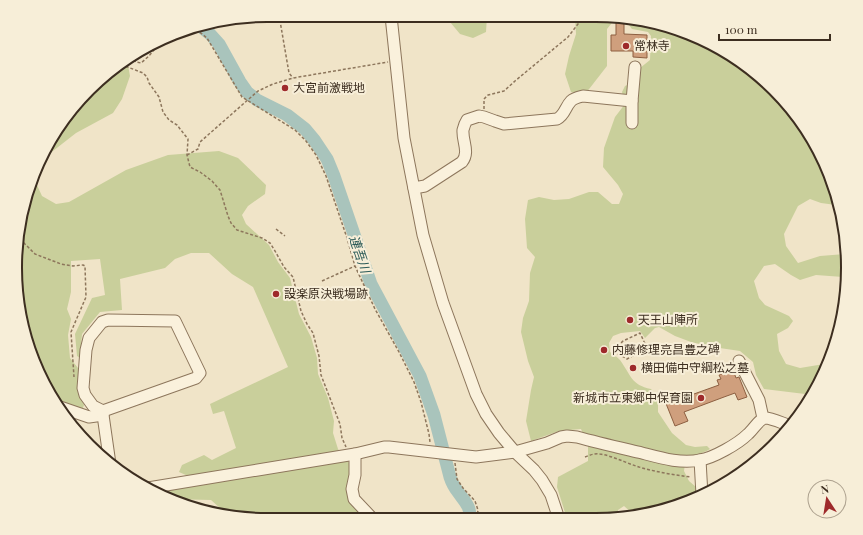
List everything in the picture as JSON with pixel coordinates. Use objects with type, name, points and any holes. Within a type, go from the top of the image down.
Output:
[{"type":"street","points":[[392,22],[404,138],[424,235],[443,303],[476,394],[486,414],[515,452],[542,480],[551,495],[557,513]]},
{"type":"street","points":[[632,124],[632,101],[635,67]]},
{"type":"street","points":[[414,188],[425,186],[465,159],[466,153],[463,130],[467,120],[484,116],[504,124],[557,118],[561,117],[571,101],[583,96],[632,101]]},
{"type":"street","points":[[67,409],[89,416],[103,413],[196,378],[200,373],[175,321],[108,320],[102,322],[89,338],[86,350],[83,388],[85,395],[93,406],[103,413],[109,454]]},
{"type":"street","points":[[739,361],[759,400],[763,418]]},
{"type":"street","points":[[157,487],[351,454],[384,447],[476,457],[515,452],[567,436],[577,437],[660,457],[685,461],[700,460],[735,444],[747,435],[763,418],[769,418],[784,424]]},
{"type":"street","points":[[351,454],[355,475],[352,489],[354,499],[367,513]]},
{"type":"street","points":[[700,460],[702,489]]},
{"type":"path","points":[[281,22],[289,73],[293,78]]},
{"type":"path","points":[[484,116],[484,99],[488,95],[504,91],[568,37],[578,22]]},
{"type":"path","points":[[200,31],[207,38],[242,97],[295,130],[306,141],[316,155],[328,183],[355,266],[375,309],[414,382],[421,402],[432,452]]},
{"type":"path","points":[[135,61],[141,63],[154,50]]},
{"type":"path","points":[[187,155],[198,149],[200,142],[247,100],[258,91],[273,84],[293,78],[396,60]]},
{"type":"path","points":[[126,67],[143,73],[147,77],[149,83],[159,97],[163,112],[169,120],[177,125],[188,139],[187,155],[190,167],[212,181],[220,190],[228,216],[237,230],[262,238],[270,243],[284,267],[293,277],[301,311],[313,334],[319,356],[321,375],[340,424],[342,438],[351,454]]},
{"type":"path","points":[[276,229],[285,236]]},
{"type":"path","points":[[24,243],[35,254],[61,264],[85,266],[86,297],[71,332],[74,380]]},
{"type":"path","points":[[322,281],[355,266]]},
{"type":"path","points":[[647,348],[627,359],[613,351],[623,340],[640,333],[647,348],[659,353]]},
{"type":"path","points":[[585,457],[593,454],[601,454],[655,471],[677,476],[701,477]]},
{"type":"path","points":[[454,455],[457,479],[475,501],[478,513]]},
{"type":"green space","points":[[450,22],[487,22],[486,32],[473,38],[460,34]]},
{"type":"green space","points":[[575,22],[612,23],[607,29],[607,66],[586,93],[571,92],[565,74],[576,34]]},
{"type":"green space","points":[[628,24],[659,30],[704,47],[732,63],[745,73],[780,106],[800,131],[816,159],[833,205],[821,203],[810,199],[798,206],[784,234],[786,246],[798,263],[820,256],[840,254],[840,277],[816,275],[800,280],[775,264],[764,266],[754,281],[759,298],[765,305],[789,316],[793,321],[788,328],[777,334],[779,351],[786,364],[800,368],[821,365],[816,376],[805,394],[764,389],[756,375],[753,362],[740,351],[691,342],[675,336],[659,327],[655,328],[645,338],[640,331],[621,333],[613,336],[609,343],[610,352],[620,360],[635,382],[651,389],[658,399],[658,412],[672,433],[686,445],[695,447],[707,446],[710,449],[686,457],[684,471],[689,481],[696,487],[696,491],[659,505],[629,511],[624,506],[618,510],[618,512],[565,513],[557,487],[558,477],[588,461],[588,445],[581,429],[559,431],[531,441],[526,421],[534,377],[528,361],[521,332],[523,318],[529,301],[530,273],[535,257],[527,248],[525,219],[528,200],[539,197],[554,200],[569,199],[589,192],[598,192],[612,204],[619,204],[623,194],[618,185],[603,167],[604,148],[615,117],[625,104],[622,92],[625,86],[636,81],[640,68],[650,60],[651,36],[648,32],[632,29]]},
{"type":"green space","points":[[128,65],[130,76],[122,99],[113,113],[76,133],[50,153],[63,131],[83,106],[106,83]]},
{"type":"green space","points":[[219,151],[238,158],[266,185],[265,194],[248,206],[242,215],[246,224],[269,245],[278,262],[290,278],[299,314],[311,337],[317,358],[318,374],[328,398],[334,421],[333,433],[338,449],[350,464],[350,478],[367,513],[268,513],[235,511],[220,508],[211,500],[188,499],[162,489],[188,476],[179,472],[182,465],[204,455],[212,460],[236,448],[224,411],[213,414],[210,404],[288,367],[253,287],[232,274],[209,253],[191,253],[175,259],[165,268],[120,279],[122,310],[100,312],[82,334],[80,358],[77,356],[75,334],[92,298],[105,295],[100,259],[71,261],[71,292],[67,309],[71,319],[68,335],[70,358],[78,368],[79,393],[84,405],[79,419],[75,419],[63,404],[47,376],[30,331],[24,300],[22,268],[24,235],[30,204],[37,185],[42,196],[56,204],[69,202],[126,170],[168,155]]},
{"type":"building","points":[[616,23],[624,24],[624,34],[647,35],[647,58],[633,57],[633,51],[611,51],[611,35],[616,35]]},
{"type":"building","name":"新城市立東郷中保育園","points":[[733,370],[736,378],[739,377],[747,397],[738,400],[735,393],[684,412],[688,421],[675,426],[665,401],[679,396],[680,399],[719,385],[717,380],[721,379],[719,375]]},
{"type":"waterway","name":"連吾川","points":[[205,30],[219,44],[247,92],[257,100],[287,115],[305,129],[327,159],[371,284],[420,376],[434,415],[450,477],[454,487],[465,501],[470,513]]},
{"type":"place","name":"常林寺","points":[[626,46]]},
{"type":"place","name":"大宮前激戦地","points":[[285,88]]},
{"type":"place","name":"設楽原決戦場跡","points":[[276,294]]},
{"type":"place","name":"天王山陣所","points":[[630,320]]},
{"type":"place","name":"内藤修理亮昌豊之碑","points":[[604,350]]},
{"type":"place","name":"横田備中守綱松之墓","points":[[633,368]]},
{"type":"place","name":"新城市立東郷中保育園","points":[[701,398]]}]
